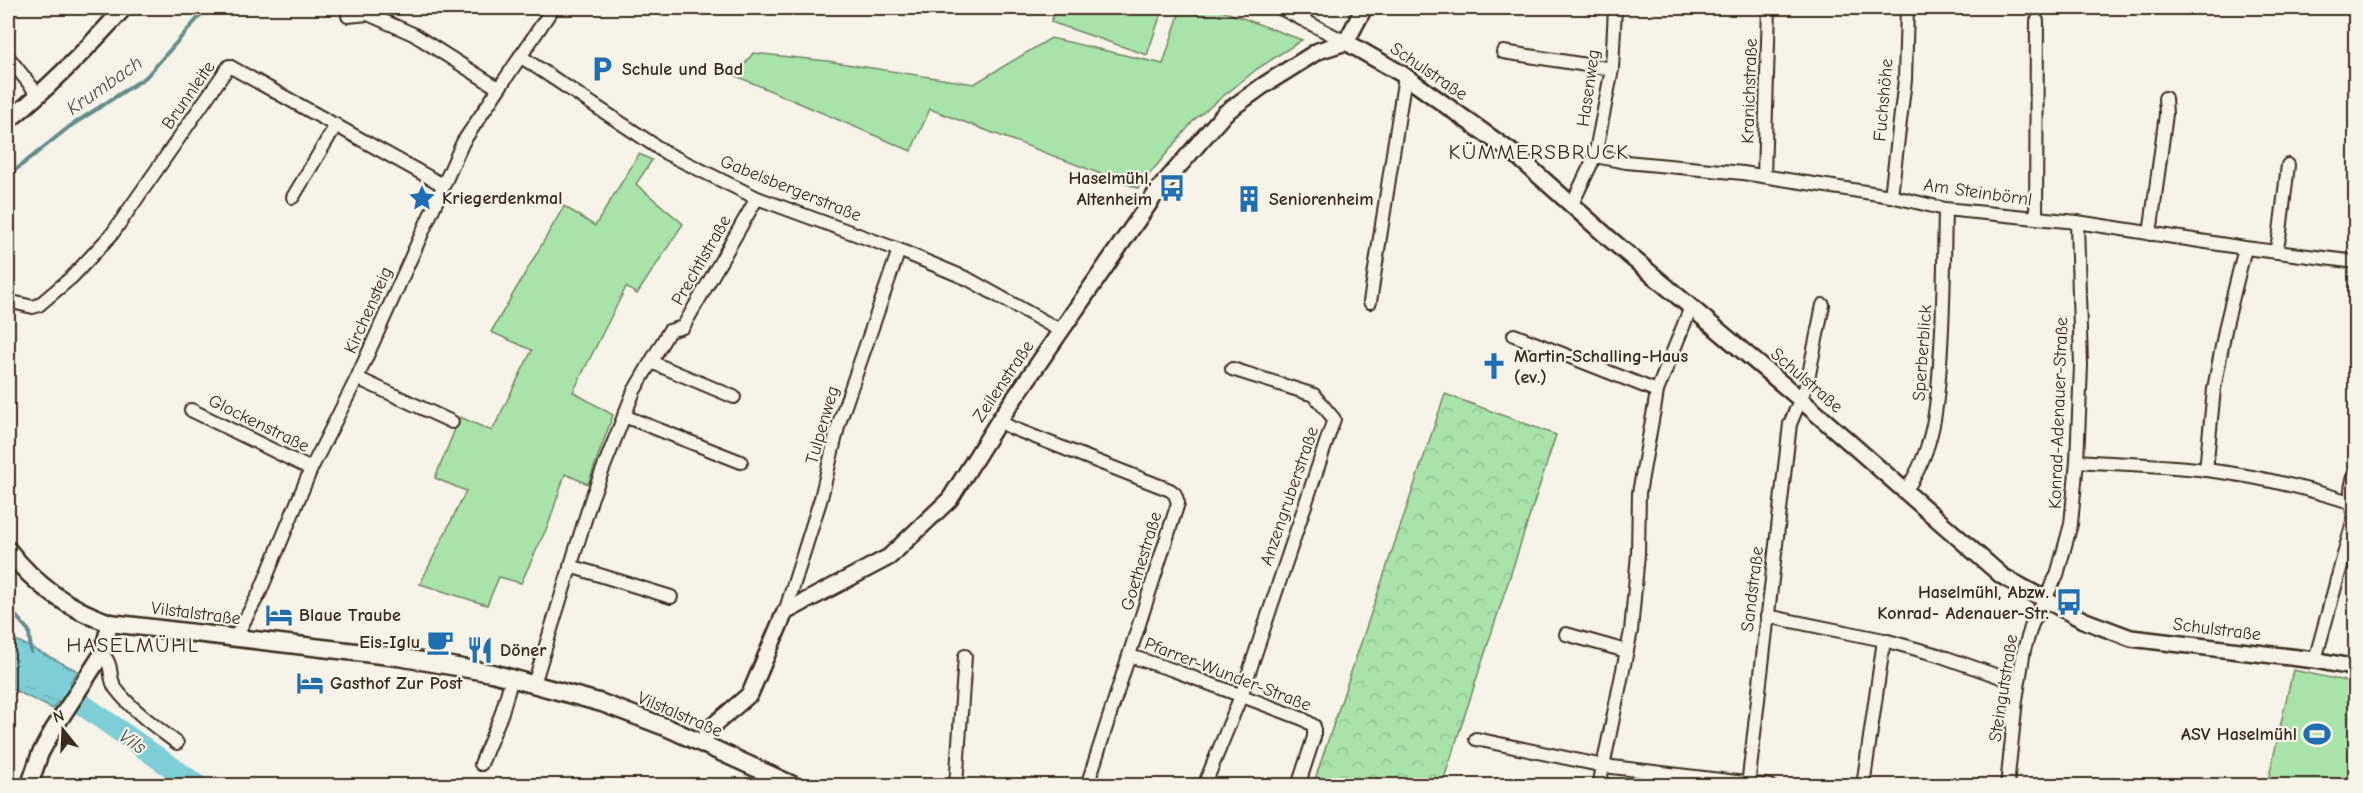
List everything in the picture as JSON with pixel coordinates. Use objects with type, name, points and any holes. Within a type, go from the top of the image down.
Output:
[{"type":"main road","name":"Vilstalstraße","points":[[8,550],[20,566],[42,587],[71,608],[111,623],[398,657],[512,678],[602,703],[668,728],[795,786]]},
{"type":"street","points":[[8,121],[39,96],[84,53],[124,8]]},
{"type":"street","name":"Kirchensteig","points":[[235,638],[260,592],[311,469],[357,378],[463,142],[553,8]]},
{"type":"street","name":"Schulstraße","points":[[1280,8],[1405,76],[1517,156],[2002,576],[2083,620],[2131,638],[2315,660],[2355,668]]},
{"type":"street","points":[[1346,42],[1364,8]]},
{"type":"street","name":"Hasenweg","points":[[1572,204],[1595,156],[1612,69],[1615,8]]},
{"type":"street","name":"Kranichstraße","points":[[1764,176],[1769,8]]},
{"type":"street","name":"Fuchshöhe","points":[[1891,196],[1905,80],[1907,8]]},
{"type":"street","points":[[348,16],[368,11],[413,34],[498,88]]},
{"type":"street","points":[[2036,218],[2037,21]]},
{"type":"street","name":"Zeilenstraße","points":[[785,612],[889,557],[950,499],[999,421],[1159,189],[1225,113],[1318,51],[1346,42]]},
{"type":"street","points":[[1503,52],[1612,69]]},
{"type":"street","name":"Gabelsbergerstraße","points":[[520,56],[666,153],[757,198],[899,250],[968,279],[1061,331]]},
{"type":"street","points":[[8,57],[39,96]]},
{"type":"street","name":"Brunnleite","points":[[8,301],[33,307],[39,305],[72,277],[112,234],[229,66],[443,185]]},
{"type":"street","points":[[1370,302],[1405,76]]},
{"type":"street","points":[[2150,234],[2166,114],[2165,98]]},
{"type":"street","points":[[293,197],[336,125]]},
{"type":"street","name":"Am Steinbörnl","points":[[1595,156],[1626,162],[1764,176],[1891,196],[1945,209],[2077,222],[2245,248],[2355,262]]},
{"type":"street","points":[[2276,252],[2288,165]]},
{"type":"street","name":"Prechtlstraße","points":[[534,684],[592,497],[634,391],[669,332],[683,327],[757,198]]},
{"type":"street","name":"Sperberblick","points":[[1905,491],[1924,459],[1932,436],[1936,410],[1944,306],[1945,209]]},
{"type":"street","name":"Konrad-Adenauer-Straße","points":[[2045,600],[2057,575],[2071,524],[2077,461],[2081,366],[2077,222]]},
{"type":"street","points":[[2206,470],[2214,389],[2226,325],[2245,248]]},
{"type":"street","name":"Tulpenweg","points":[[785,612],[821,498],[839,423],[899,250]]},
{"type":"street","name":"Sandstraße","points":[[1748,784],[1790,424],[1807,384],[1823,305]]},
{"type":"street","points":[[1599,786],[1631,631],[1638,554],[1640,493],[1657,391],[1691,307]]},
{"type":"street","points":[[1514,334],[1657,391]]},
{"type":"street","points":[[651,362],[734,397]]},
{"type":"street","name":"Anzengruberstraße","points":[[1232,369],[1314,395],[1334,419],[1240,696]]},
{"type":"street","points":[[357,378],[452,422]]},
{"type":"street","name":"Glockenstraße","points":[[191,410],[311,469]]},
{"type":"street","points":[[624,416],[741,462]]},
{"type":"street","name":"Goethestraße","points":[[999,421],[1170,490],[1175,494],[1178,502],[1086,786]]},
{"type":"street","points":[[2077,461],[2206,470],[2264,479],[2353,503]]},
{"type":"street","points":[[2315,660],[2354,518],[2350,485],[2355,471]]},
{"type":"street","points":[[570,566],[671,597]]},
{"type":"street","name":"Steingutstraße","points":[[2007,786],[2018,683],[2024,650],[2032,624],[2045,600]]},
{"type":"street","points":[[703,744],[708,730],[750,694],[785,612]]},
{"type":"street","points":[[1767,616],[1884,640],[1938,655],[2018,683]]},
{"type":"street","points":[[29,786],[40,754],[53,730],[99,660],[111,623]]},
{"type":"street","points":[[1566,634],[1626,651]]},
{"type":"street","points":[[1863,786],[1884,640]]},
{"type":"street","points":[[956,786],[965,656]]},
{"type":"street","name":"Pfarrer-Wunder-Straße","points":[[1130,656],[1303,719],[1314,726],[1314,737],[1299,786]]},
{"type":"street","points":[[99,660],[108,660],[114,687],[144,718],[177,743]]},
{"type":"street","points":[[481,764],[501,715],[512,678]]},
{"type":"street","points":[[1204,786],[1240,696]]},
{"type":"street","points":[[1476,739],[1604,766],[1770,786]]},
{"type":"green space","points":[[1056,8],[1163,8],[1147,55],[1051,22]]},
{"type":"green space","points":[[1181,8],[1215,8],[1302,40],[1257,69],[1195,119],[1138,188],[930,109],[911,151],[736,76],[753,53],[827,61],[974,84],[1051,38],[1163,64]]},
{"type":"green space","points":[[639,154],[652,160],[636,184],[683,224],[637,294],[626,287],[573,392],[613,415],[588,484],[565,474],[549,523],[521,583],[499,577],[487,605],[420,584],[466,491],[435,478],[460,417],[492,431],[532,350],[491,332],[564,206],[595,226]]},
{"type":"green space","points":[[1445,394],[1556,435],[1442,785],[1313,785]]},
{"type":"green space","name":"ASV Haselmühl","points":[[2293,670],[2355,683],[2355,785],[2267,785]]},
{"type":"water","points":[[8,636],[78,671],[53,709],[8,687]]},
{"type":"waterway","name":"Krumbach","points":[[8,176],[69,127],[146,77],[207,8]]},
{"type":"waterway","name":"Krumbach","points":[[8,607],[29,631],[31,652]]},
{"type":"waterway","name":"Vils","points":[[8,659],[33,670],[198,786]]},
{"type":"place","name":"Schule und Bad","points":[[602,69]]},
{"type":"place","name":"Haselmühl, Altenheim","points":[[1172,188]]},
{"type":"place","name":"Kriegerdenkmal","points":[[422,198]]},
{"type":"place","name":"Seniorenheim","points":[[1249,199]]},
{"type":"place","name":"Martin-Schalling-Haus (ev.)","points":[[1494,366]]},
{"type":"place","name":"Haselmühl, Abzw. Konrad- Adenauer-Str.","points":[[2069,602]]},
{"type":"place","name":"Blaue Traube","points":[[279,615]]},
{"type":"place","name":"Eis-Iglu","points":[[440,642]]},
{"type":"place","name":"Döner","points":[[480,650]]},
{"type":"place","name":"Gasthof Zur Post","points":[[310,683]]},
{"type":"place","name":"ASV Haselmühl","points":[[2317,734]]},
{"type":"district","name":"KÜMMERSBRUCK","points":[[1539,152]]},
{"type":"district","name":"HASELMÜHL","points":[[133,645]]}]
